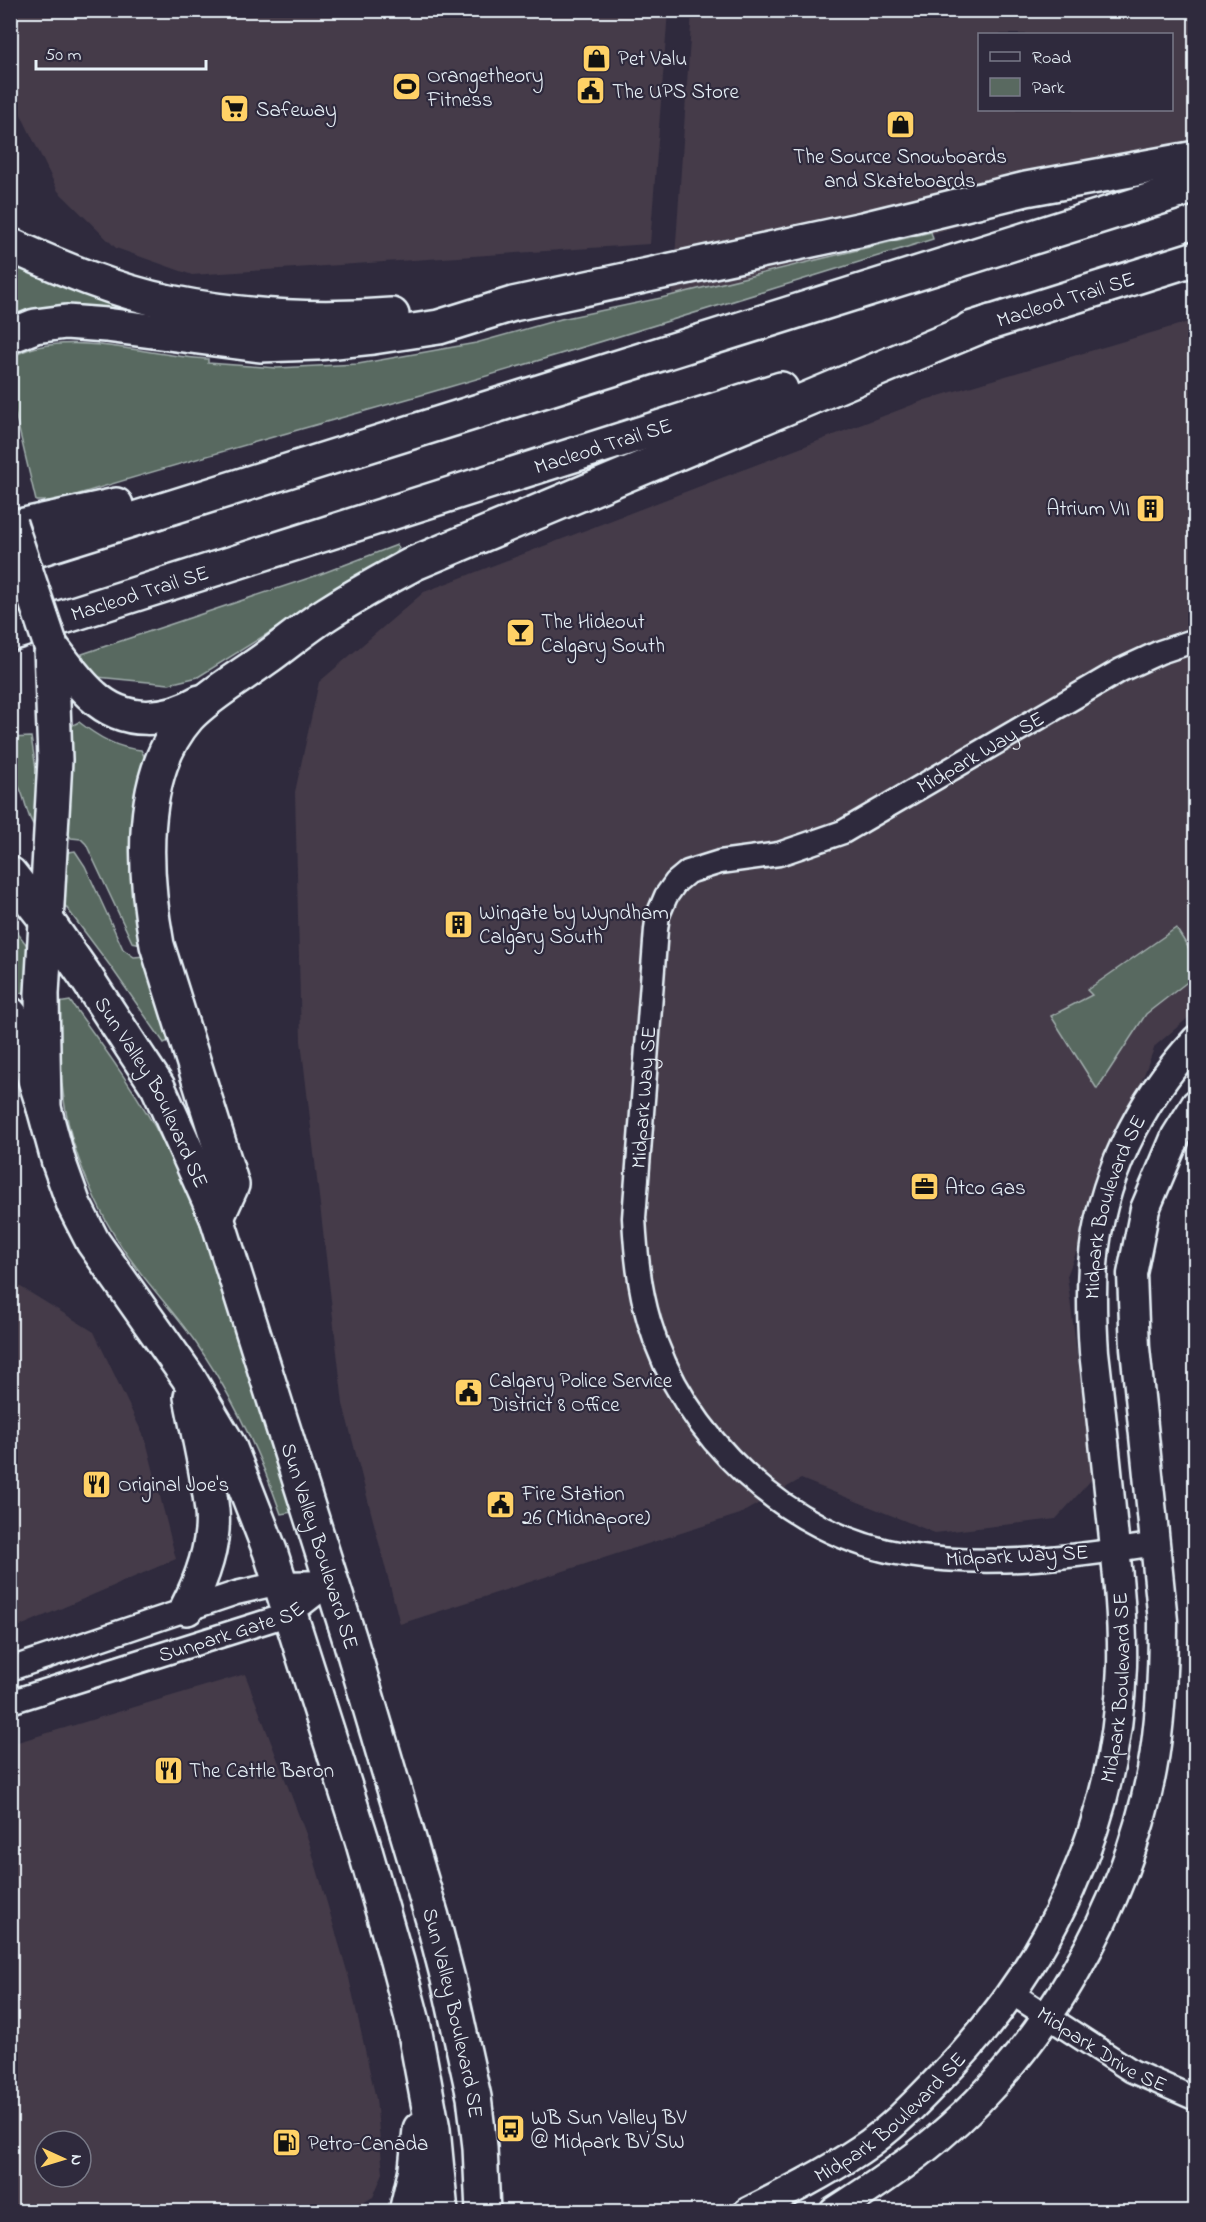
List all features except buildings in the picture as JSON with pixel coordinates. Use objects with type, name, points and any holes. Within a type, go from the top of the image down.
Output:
[{"type":"main road","points":[[10,336],[34,326],[66,322],[260,345],[373,338],[439,327],[513,304],[841,234],[1026,189],[1196,158]]},
{"type":"main road","points":[[10,558],[1196,186]]},
{"type":"main road","points":[[10,245],[48,262],[167,302],[241,314],[304,318],[372,316],[513,304]]},
{"type":"main road","name":"Macleod Trail SE","points":[[10,634],[1196,258]]},
{"type":"main road","points":[[217,1218],[232,1185],[157,945],[150,906],[147,869],[148,825],[155,782],[168,748],[188,716],[219,691],[327,614],[415,563],[991,322]]},
{"type":"main road","points":[[219,691],[184,712],[163,718],[135,718],[105,705],[93,696],[51,646],[10,526],[344,454]]},
{"type":"main road","name":"Sun Valley Boulevard SE","points":[[51,646],[55,760],[42,994],[44,1108],[59,1163],[74,1205],[93,1242],[188,1377],[229,1446],[280,1583],[376,1882],[412,2022],[433,2129],[441,2211]]},
{"type":"main road","name":"Sun Valley Boulevard SE","points":[[10,874],[47,921],[158,1087],[217,1218],[414,1852],[448,1979],[474,2097],[480,2147],[483,2211]]},
{"type":"main road","points":[[10,1014],[17,1024],[44,1108]]},
{"type":"main road","points":[[187,1608],[201,1580],[209,1551],[212,1512],[188,1377]]},
{"type":"main road","points":[[406,2211],[416,2169],[424,2085]]},
{"type":"street","name":"Midpark Way SE","points":[[1156,1544],[1115,1550],[969,1562],[905,1555],[870,1546],[796,1513],[738,1467],[711,1438],[691,1411],[662,1358],[649,1322],[637,1266],[634,1218],[652,966],[658,915],[666,896],[676,882],[688,872],[720,862],[779,854],[843,832],[1121,670],[1160,652],[1196,640]]},
{"type":"street","name":"Midpark Boulevard SE","points":[[748,2211],[792,2190],[861,2149],[922,2097],[958,2060],[1012,1994],[1047,1936],[1091,1841],[1111,1768],[1122,1666],[1122,1625],[1093,1331],[1092,1298],[1096,1240],[1111,1181],[1140,1114],[1164,1079],[1196,1040]]},
{"type":"street","name":"Midpark Boulevard SE","points":[[834,2211],[898,2170],[939,2137],[981,2098],[1047,2016],[1088,1949],[1104,1916],[1133,1843],[1151,1771],[1158,1725],[1163,1621],[1135,1348],[1132,1274],[1145,1209],[1176,1136],[1196,1104]]},
{"type":"street","name":"Sunpark Gate SE","points":[[10,1669],[236,1593],[280,1583],[331,1582]]},
{"type":"street","name":"Sunpark Gate SE","points":[[10,1702],[290,1614],[331,1582]]},
{"type":"street","name":"Midpark Drive SE","points":[[1012,1994],[1132,2071],[1196,2099]]},
{"type":"shaded area","points":[[10,11],[668,11],[650,244],[192,275],[116,248],[58,191],[11,94]]},
{"type":"shaded area","points":[[692,11],[1195,11],[1195,152],[671,315]]},
{"type":"shaded area","points":[[1195,320],[1195,1012],[1155,1046],[1067,1276],[1093,1478],[1056,1519],[935,1533],[801,1479],[740,1514],[400,1624],[343,1404],[301,1041],[295,792],[319,682],[424,592],[925,400]]},
{"type":"shaded area","points":[[11,1281],[94,1332],[146,1441],[176,1559],[11,1630]]},
{"type":"shaded area","points":[[245,1674],[309,1842],[349,1978],[376,2099],[383,2173],[373,2197],[347,2212],[11,2211],[11,1744]]},
{"type":"green space","points":[[931,232],[933,239],[570,351],[56,501],[36,501],[11,396],[11,358],[31,349],[54,344],[106,346],[208,359],[208,363],[277,368],[358,364],[476,343],[561,319],[661,298]]},
{"type":"green space","points":[[10,259],[159,311],[156,320],[51,310],[11,315]]},
{"type":"green space","points":[[397,545],[399,548],[393,555],[198,677],[169,684],[97,677],[84,661],[82,654],[318,575]]},
{"type":"green space","points":[[79,722],[108,741],[141,750],[146,760],[142,944],[132,942],[86,844],[81,839],[71,838],[67,832],[69,727]]},
{"type":"green space","points":[[31,737],[37,775],[38,832],[30,818],[20,789],[11,774],[10,738]]},
{"type":"green space","points":[[75,851],[85,866],[123,949],[134,957],[145,956],[174,1038],[164,1043],[63,901],[65,855]]},
{"type":"green space","points":[[10,923],[29,948],[30,990],[18,994],[11,986]]},
{"type":"green space","points":[[1176,928],[1195,958],[1195,976],[1146,1014],[1097,1089],[1051,1016],[1092,995],[1087,990]]},
{"type":"green space","points":[[70,1001],[125,1079],[155,1127],[213,1247],[293,1512],[281,1514],[264,1469],[222,1383],[186,1330],[125,1252],[91,1190],[73,1141],[64,1102],[58,1003]]},
{"type":"place","name":"Pet Valu","points":[[597,58]]},
{"type":"place","name":"Orangetheory Fitness","points":[[406,87]]},
{"type":"place","name":"The UPS Store","points":[[591,91]]},
{"type":"place","name":"Safeway","points":[[235,109]]},
{"type":"place","name":"The Source Snowboards and Skateboards","points":[[900,125]]},
{"type":"place","name":"Atrium VII","points":[[1151,508]]},
{"type":"place","name":"The Hideout Calgary South","points":[[520,633]]},
{"type":"place","name":"Wingate by Wyndham Calgary South","points":[[458,924]]},
{"type":"place","name":"Atco Gas","points":[[924,1187]]},
{"type":"place","name":"Calgary Police Service District 8 Office","points":[[468,1392]]},
{"type":"place","name":"Original Joe's","points":[[97,1484]]},
{"type":"place","name":"Fire Station 26 (Midnapore)","points":[[501,1505]]},
{"type":"place","name":"The Cattle Baron","points":[[168,1770]]},
{"type":"place","name":"WB Sun Valley BV @ Midpark BV SW","points":[[510,2129]]},
{"type":"place","name":"Petro-Canada","points":[[287,2143]]}]
